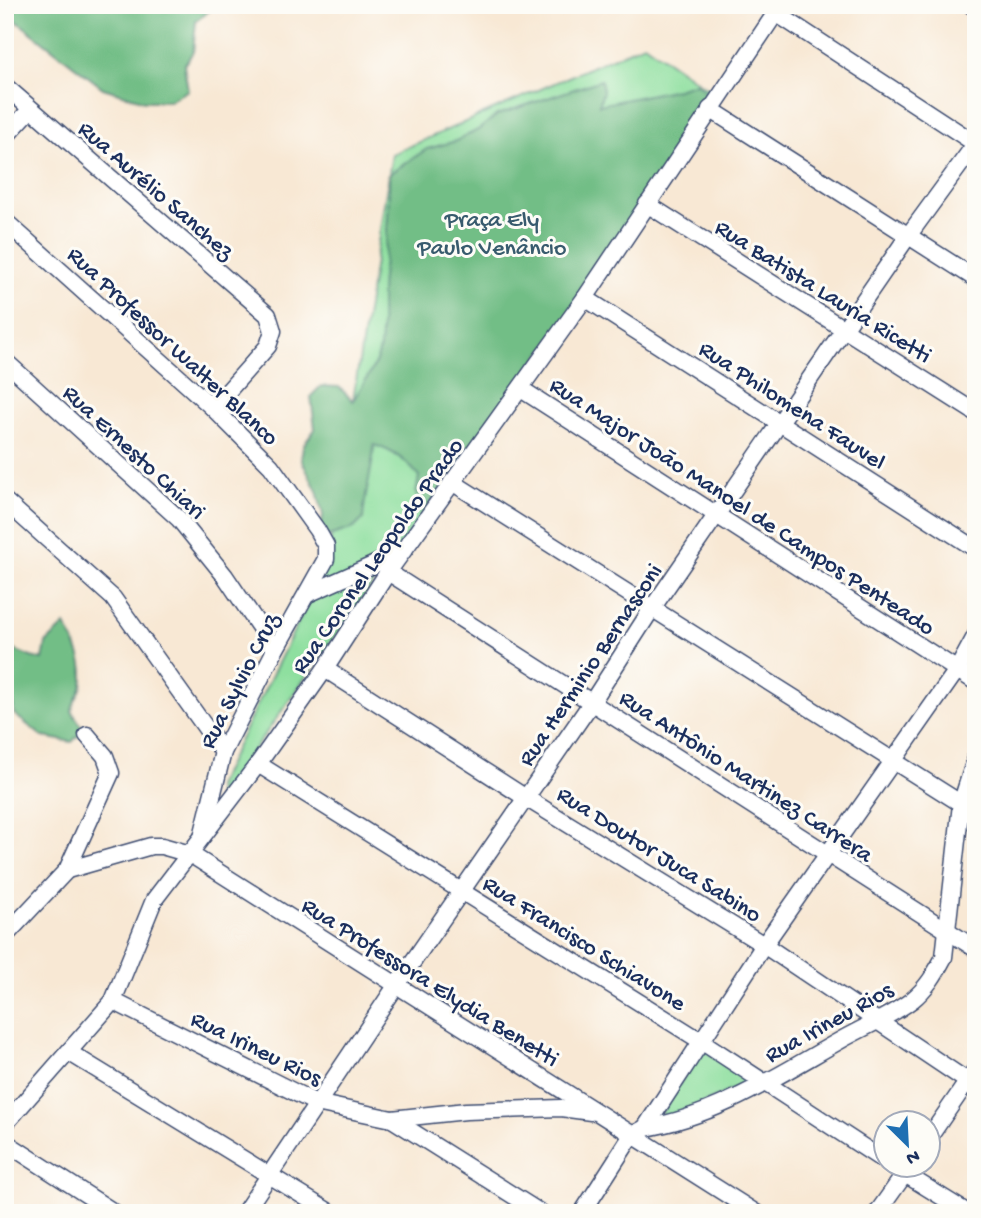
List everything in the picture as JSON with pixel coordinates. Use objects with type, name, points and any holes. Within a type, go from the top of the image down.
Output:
[{"type":"street","name":"Rua Coronel Leopoldo Prado","points":[[5,1124],[113,1001],[154,900],[258,764],[402,552],[585,298],[778,9]]},
{"type":"street","points":[[778,9],[976,143]]},
{"type":"street","name":"Rua Aurélio Sanchez","points":[[5,86],[268,315],[273,331],[268,346],[213,408]]},
{"type":"street","points":[[710,109],[976,279]]},
{"type":"street","points":[[5,137],[30,110]]},
{"type":"street","name":"Rua Herminio Bernasconi","points":[[244,1213],[396,986],[592,702],[651,610],[908,236],[976,143]]},
{"type":"street","name":"Rua Batista Lauria Ricetti","points":[[647,204],[976,413]]},
{"type":"street","name":"Rua Professor Walter Blanco","points":[[5,221],[213,408],[271,466],[326,546]]},
{"type":"street","name":"Rua Philomena Fauvel","points":[[585,298],[976,549]]},
{"type":"street","name":"Rua Ernesto Chiari","points":[[5,361],[179,519],[225,576],[275,650]]},
{"type":"street","name":"Rua Major João Manoel de Campos Penteado","points":[[521,389],[976,682]]},
{"type":"street","points":[[452,482],[976,813]]},
{"type":"street","points":[[5,500],[113,598],[223,752]]},
{"type":"street","name":"Rua Sylvio Cruz","points":[[202,839],[223,752],[275,650],[326,559],[326,546]]},
{"type":"street","points":[[308,594],[402,552]]},
{"type":"street","name":"Rua Antônio Martinez Carrera","points":[[388,572],[976,949]]},
{"type":"street","points":[[582,1213],[764,945],[957,670],[976,635]]},
{"type":"street","name":"Rua Doutor Juca Sabino","points":[[325,669],[526,798],[764,945],[877,1020],[972,1075]]},
{"type":"street","points":[[5,936],[67,870],[111,773],[105,756],[87,735]]},
{"type":"street","name":"Rua Irineu Rios","points":[[639,1132],[707,1111],[765,1082],[910,1001],[934,976],[944,957],[961,804],[976,757]]},
{"type":"street","name":"Rua Francisco Schiavone","points":[[258,764],[701,1041],[872,1152]]},
{"type":"street","name":"Rua Professora Elydia Benetti","points":[[67,870],[151,846],[162,846],[190,855],[597,1113],[639,1132],[756,1213]]},
{"type":"street","name":"Rua Irineu Rios","points":[[113,1001],[316,1104],[392,1119],[466,1111],[561,1108],[597,1113]]},
{"type":"street","points":[[69,1053],[331,1213]]},
{"type":"street","points":[[942,1120],[972,1075]]},
{"type":"street","points":[[392,1119],[541,1213]]},
{"type":"street","points":[[5,1142],[115,1213]]},
{"type":"street","points":[[877,1213],[895,1180]]},
{"type":"street","points":[[920,1180],[968,1213]]},
{"type":"green space","points":[[5,5],[217,5],[196,21],[193,52],[184,65],[188,90],[169,101],[145,101],[103,88],[5,12]]},
{"type":"green space","name":"Praça Ely Paulo Venâncio","points":[[644,44],[715,94],[424,512],[218,800],[217,786],[327,564],[392,154]]},
{"type":"green space","name":"Praça Ely Paulo Venâncio","points":[[601,80],[603,91],[599,105],[696,83],[706,92],[706,103],[586,293],[424,512],[416,494],[419,476],[399,457],[374,445],[363,519],[354,528],[325,537],[321,528],[323,515],[317,491],[301,459],[303,446],[315,429],[311,396],[321,386],[339,387],[353,401],[377,359],[381,335],[381,286],[389,174],[427,149],[456,141],[478,130],[497,115]]},
{"type":"green space","points":[[65,625],[76,646],[83,669],[82,685],[72,711],[84,730],[72,742],[43,737],[14,714],[10,673],[5,671],[5,646],[43,660],[46,643]]},
{"type":"green space","points":[[701,1047],[745,1078],[742,1085],[700,1105],[659,1118]]}]
